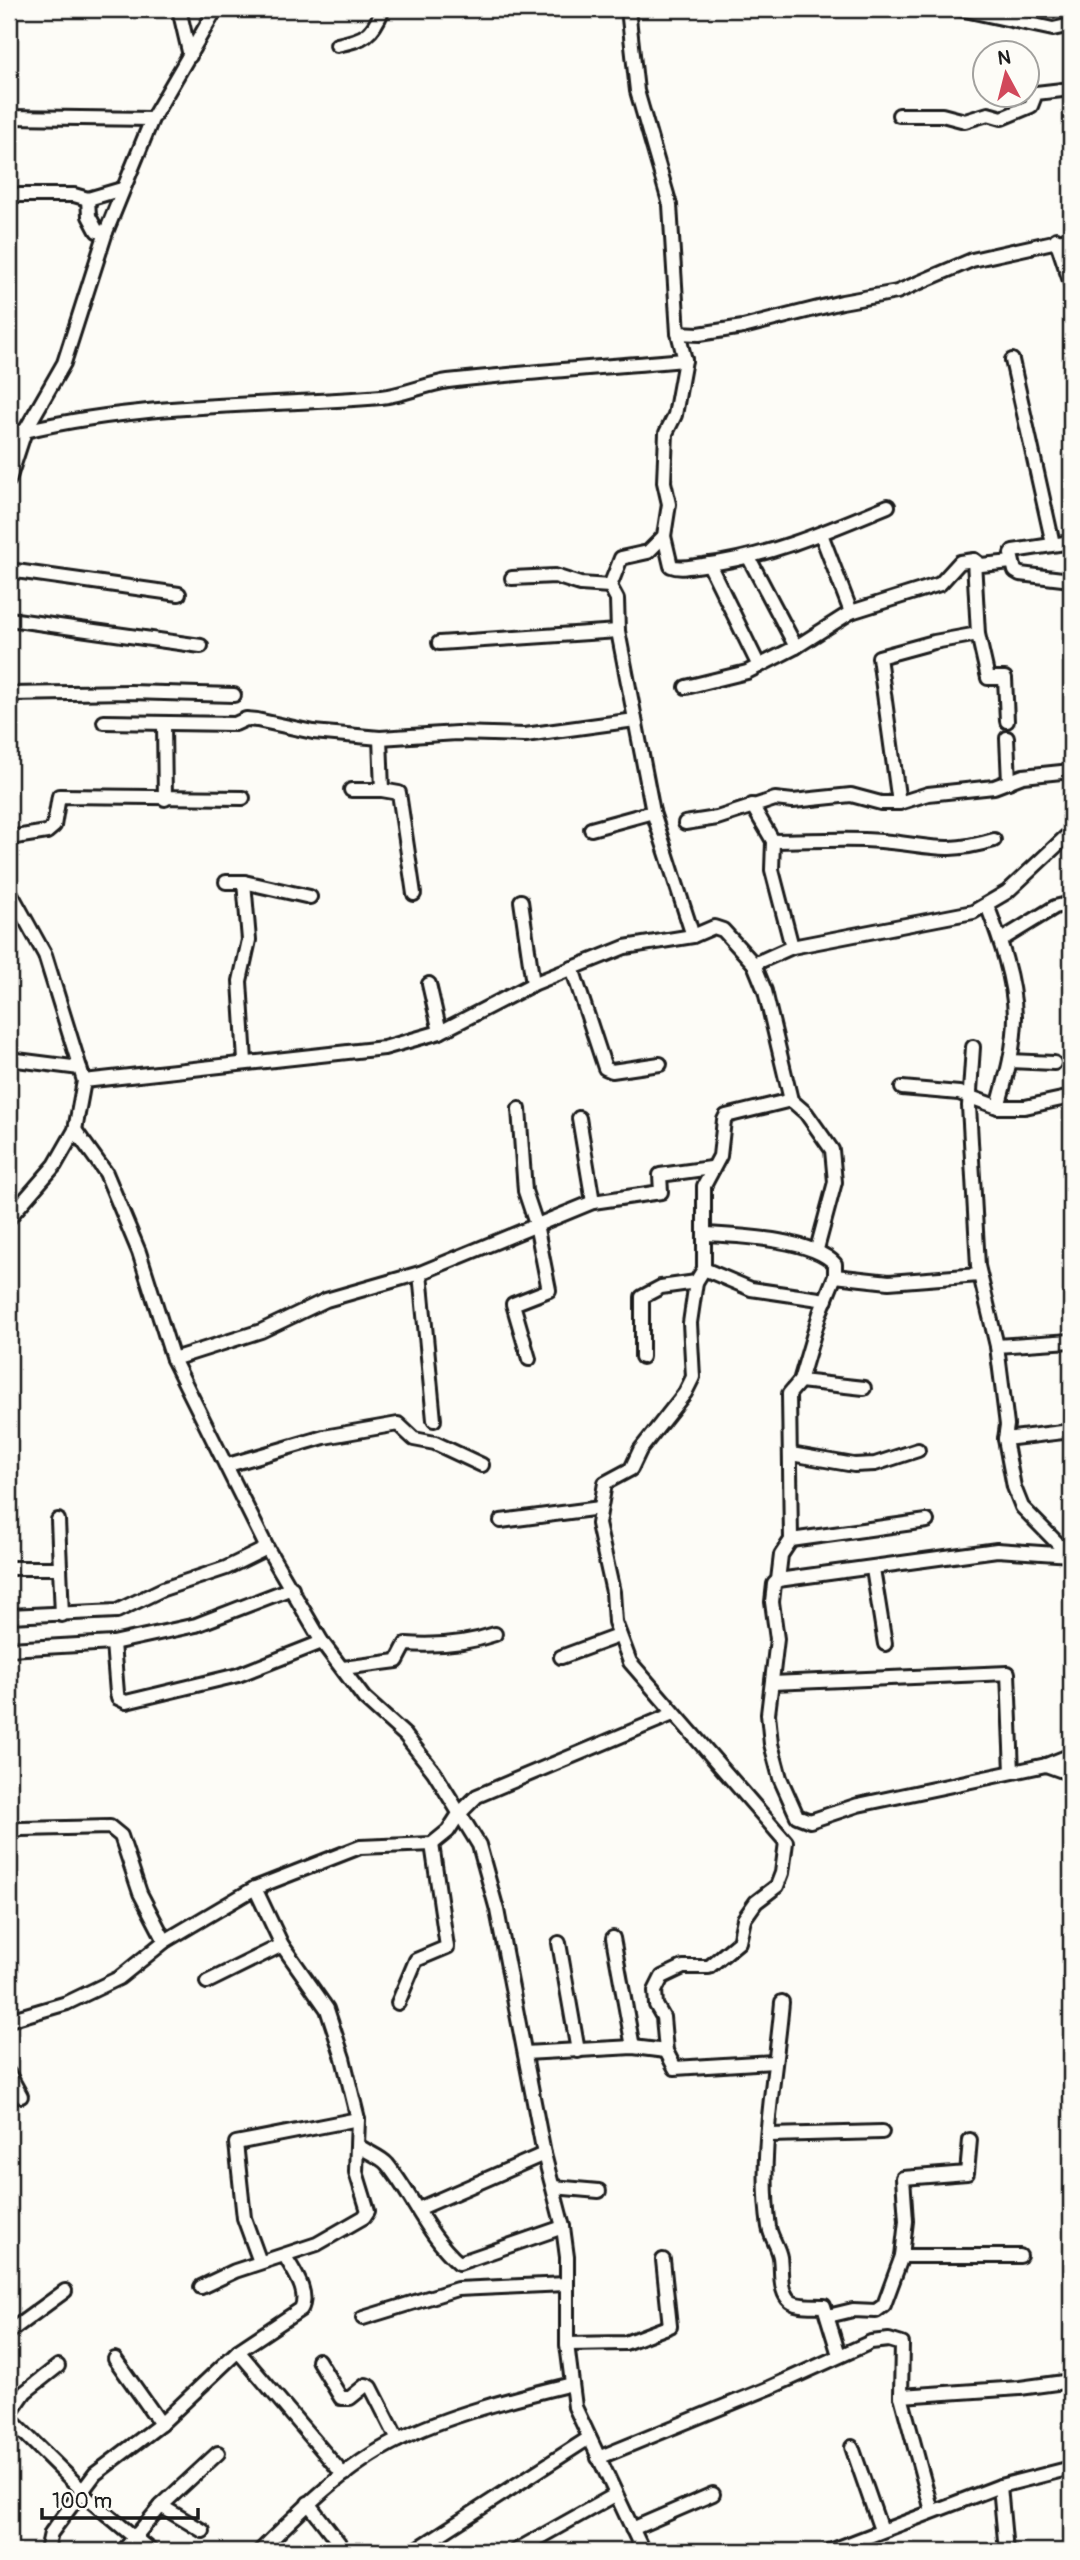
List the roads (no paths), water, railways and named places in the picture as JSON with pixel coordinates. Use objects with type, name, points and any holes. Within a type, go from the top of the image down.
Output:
[{"type":"street","points":[[179,9],[190,56]]},
{"type":"street","points":[[9,480],[25,431],[64,363],[106,232],[152,119],[216,9]]},
{"type":"street","points":[[337,45],[359,40],[374,30],[383,9]]},
{"type":"street","points":[[628,9],[638,91],[670,205],[678,333],[685,360],[675,415],[666,433],[664,482],[669,504],[664,536],[671,566],[675,568],[749,558],[821,534],[888,506]]},
{"type":"street","points":[[960,9],[1054,29],[1071,26]]},
{"type":"street","points":[[899,115],[942,116],[965,121],[988,114],[1002,118],[1031,106],[1036,93],[1071,89]]},
{"type":"street","points":[[9,117],[152,119]]},
{"type":"street","points":[[9,195],[74,195],[88,199],[122,189]]},
{"type":"street","points":[[88,199],[89,216],[97,231],[106,232]]},
{"type":"street","points":[[678,333],[699,334],[743,327],[842,302],[897,292],[972,260],[1056,239],[1071,238]]},
{"type":"street","points":[[1056,239],[1071,284]]},
{"type":"street","points":[[9,435],[50,423],[99,415],[263,402],[384,397],[435,383],[463,379],[685,360]]},
{"type":"street","points":[[1012,360],[1053,544]]},
{"type":"street","points":[[821,534],[851,612]]},
{"type":"street","points":[[664,536],[648,552],[621,558],[610,586],[617,599],[618,631],[653,812],[693,936]]},
{"type":"street","points":[[1071,542],[1013,551],[1012,562],[1020,574],[1071,580]]},
{"type":"street","points":[[749,558],[796,647]]},
{"type":"street","points":[[686,687],[759,666],[796,647],[851,612],[940,584],[960,562],[974,560],[981,565],[1012,562]]},
{"type":"street","points":[[974,560],[978,634],[988,678],[1005,678],[1007,721]]},
{"type":"street","points":[[709,564],[759,666]]},
{"type":"street","points":[[9,570],[179,594]]},
{"type":"street","points":[[512,578],[555,576],[580,584],[610,586]]},
{"type":"street","points":[[9,619],[201,646]]},
{"type":"street","points":[[439,643],[618,631]]},
{"type":"street","points":[[898,803],[879,657],[934,642],[978,634]]},
{"type":"street","points":[[9,694],[130,692],[234,695]]},
{"type":"street","points":[[104,722],[235,724],[246,719],[313,732],[380,738],[457,733],[525,735],[635,720]]},
{"type":"street","points":[[164,724],[165,799]]},
{"type":"street","points":[[380,738],[382,790]]},
{"type":"street","points":[[1007,738],[1009,782]]},
{"type":"street","points":[[685,824],[717,818],[775,799],[793,801],[850,795],[881,803],[898,803],[928,794],[994,787],[1023,776],[1071,771]]},
{"type":"street","points":[[351,790],[398,793],[414,894]]},
{"type":"street","points":[[9,838],[47,832],[54,826],[59,796],[243,798]]},
{"type":"street","points":[[752,805],[773,841],[772,870],[792,947]]},
{"type":"street","points":[[591,829],[653,812]]},
{"type":"street","points":[[754,964],[792,947],[973,912],[1007,892],[1071,832]]},
{"type":"street","points":[[773,841],[881,841],[942,850],[968,848],[994,840]]},
{"type":"street","points":[[226,882],[244,882],[310,897]]},
{"type":"street","points":[[244,882],[249,940],[240,981],[245,1061]]},
{"type":"street","points":[[9,890],[45,955],[83,1081],[75,1130],[55,1165],[9,1218]]},
{"type":"street","points":[[521,901],[533,984]]},
{"type":"street","points":[[1001,940],[1055,907],[1071,903]]},
{"type":"street","points":[[987,905],[1001,940],[1015,1016],[1010,1061],[998,1107]]},
{"type":"street","points":[[83,1081],[245,1061],[384,1048],[440,1032],[533,984],[625,947],[693,936],[713,927],[723,930],[754,964],[765,991],[791,1100],[806,1113],[832,1150],[835,1182],[817,1249]]},
{"type":"street","points":[[572,968],[606,1068],[612,1071],[660,1063]]},
{"type":"street","points":[[429,984],[440,1032]]},
{"type":"street","points":[[973,1046],[970,1096],[979,1275],[997,1346],[1007,1425],[1006,1439],[1014,1487],[1022,1507],[1070,1555]]},
{"type":"street","points":[[9,1059],[80,1068]]},
{"type":"street","points":[[1010,1061],[1054,1063]]},
{"type":"street","points":[[902,1087],[970,1096],[998,1107],[1024,1107],[1071,1097]]},
{"type":"street","points":[[773,2062],[675,2067],[666,2051],[663,2017],[656,2005],[655,1991],[662,1977],[683,1967],[709,1967],[739,1942],[744,1919],[756,1902],[777,1886],[782,1873],[786,1842],[690,1727],[673,1714],[630,1662],[618,1636],[613,1592],[598,1524],[605,1483],[631,1469],[640,1450],[685,1393],[693,1377],[690,1323],[696,1282],[704,1269],[704,1186],[711,1168],[720,1156],[726,1116],[791,1100]]},
{"type":"street","points":[[519,1109],[525,1191],[536,1224],[549,1291],[512,1305],[529,1359]]},
{"type":"street","points":[[579,1118],[593,1202]]},
{"type":"street","points":[[75,1130],[106,1173],[139,1252],[173,1359],[267,1548],[322,1642],[363,1698],[405,1735],[434,1772],[479,1845],[497,1910],[510,1989],[526,2053],[544,2154],[563,2227],[567,2344],[575,2407],[643,2551]]},
{"type":"street","points":[[173,1359],[261,1331],[326,1300],[420,1273],[593,1202],[661,1192],[660,1175],[711,1168]]},
{"type":"street","points":[[706,1234],[817,1249],[835,1264],[835,1276],[800,1381],[789,1394],[791,1540],[781,1555],[772,1602],[777,1639],[768,1714],[771,1744],[780,1778],[797,1816],[810,1821],[858,1805],[1046,1766],[1071,1755]]},
{"type":"street","points":[[704,1269],[751,1289],[826,1300]]},
{"type":"street","points":[[420,1273],[434,1420]]},
{"type":"street","points":[[835,1276],[889,1282],[979,1275]]},
{"type":"street","points":[[642,1357],[642,1297],[661,1287],[696,1282]]},
{"type":"street","points":[[997,1346],[1071,1341]]},
{"type":"street","points":[[800,1381],[864,1388]]},
{"type":"street","points":[[228,1465],[314,1439],[398,1424],[414,1439],[435,1443],[482,1465]]},
{"type":"street","points":[[1006,1439],[1071,1431]]},
{"type":"street","points":[[791,1454],[854,1465],[875,1464],[918,1450]]},
{"type":"street","points":[[502,1521],[600,1508]]},
{"type":"street","points":[[58,1520],[62,1615]]},
{"type":"street","points":[[791,1540],[927,1521]]},
{"type":"street","points":[[1059,1542],[1071,1536]]},
{"type":"street","points":[[9,1616],[117,1611],[163,1589],[226,1568],[267,1548]]},
{"type":"street","points":[[778,1580],[997,1550],[1070,1555]]},
{"type":"street","points":[[9,1568],[60,1568]]},
{"type":"street","points":[[873,1569],[885,1644]]},
{"type":"street","points":[[9,1649],[114,1643],[196,1625],[292,1588]]},
{"type":"street","points":[[343,1668],[397,1661],[406,1644],[429,1646],[495,1634]]},
{"type":"street","points":[[561,1657],[618,1636]]},
{"type":"street","points":[[114,1643],[118,1698],[126,1702],[239,1675],[322,1642]]},
{"type":"street","points":[[772,1683],[1008,1673],[1012,1772]]},
{"type":"street","points":[[9,2020],[67,2003],[119,1978],[165,1941],[255,1888],[360,1847],[432,1844],[449,1831],[459,1814],[477,1796],[673,1714]]},
{"type":"street","points":[[1046,1766],[1071,1774]]},
{"type":"street","points":[[9,1833],[21,1829],[110,1827],[121,1836],[140,1892],[165,1941]]},
{"type":"street","points":[[398,2003],[416,1960],[447,1947],[432,1844]]},
{"type":"street","points":[[201,2287],[260,2262],[317,2244],[364,2217],[368,2211],[356,2172],[358,2119],[343,2058],[327,2010],[282,1945],[255,1888]]},
{"type":"street","points":[[614,1938],[633,2047]]},
{"type":"street","points":[[559,1943],[578,2051]]},
{"type":"street","points":[[207,1982],[282,1945]]},
{"type":"street","points":[[782,2002],[773,2062],[770,2135],[765,2164],[769,2227],[778,2248],[783,2287],[788,2299],[797,2305],[824,2306],[839,2355]]},
{"type":"street","points":[[526,2053],[633,2047],[666,2051]]},
{"type":"street","points":[[9,2074],[21,2096]]},
{"type":"street","points":[[260,2262],[244,2218],[236,2143],[358,2119]]},
{"type":"street","points":[[770,2135],[882,2132]]},
{"type":"street","points":[[828,2316],[853,2310],[880,2309],[902,2256],[906,2221],[903,2178],[967,2173],[970,2140]]},
{"type":"street","points":[[359,2146],[374,2158],[385,2161],[418,2209],[432,2236],[459,2263],[563,2227]]},
{"type":"street","points":[[418,2209],[544,2154]]},
{"type":"street","points":[[553,2187],[598,2191]]},
{"type":"street","points":[[47,2551],[51,2533],[95,2474],[162,2424],[238,2351],[301,2309],[305,2302],[303,2291],[285,2256]]},
{"type":"street","points":[[902,2256],[1020,2256]]},
{"type":"street","points":[[567,2344],[625,2343],[670,2326],[663,2260]]},
{"type":"street","points":[[363,2318],[457,2289],[566,2284]]},
{"type":"street","points":[[9,2332],[65,2291]]},
{"type":"street","points":[[598,2458],[769,2389],[870,2342],[889,2340],[902,2344],[901,2396],[932,2511]]},
{"type":"street","points":[[238,2351],[345,2474]]},
{"type":"street","points":[[115,2359],[162,2424]]},
{"type":"street","points":[[318,2360],[341,2398],[350,2399],[366,2385],[371,2387],[398,2440]]},
{"type":"street","points":[[58,2366],[25,2392],[9,2417],[85,2496],[151,2551]]},
{"type":"street","points":[[901,2396],[1020,2389],[1071,2381]]},
{"type":"street","points":[[260,2551],[308,2503],[345,2474],[398,2440],[511,2399],[572,2384]]},
{"type":"street","points":[[414,2551],[589,2438]]},
{"type":"street","points":[[852,2447],[881,2530]]},
{"type":"street","points":[[123,2551],[137,2538],[161,2506],[218,2453]]},
{"type":"street","points":[[830,2551],[1000,2486],[1071,2468]]},
{"type":"street","points":[[1000,2486],[1006,2551]]},
{"type":"street","points":[[632,2529],[713,2494]]},
{"type":"street","points":[[514,2551],[615,2495]]},
{"type":"street","points":[[308,2503],[339,2543]]},
{"type":"street","points":[[161,2506],[203,2531]]}]
